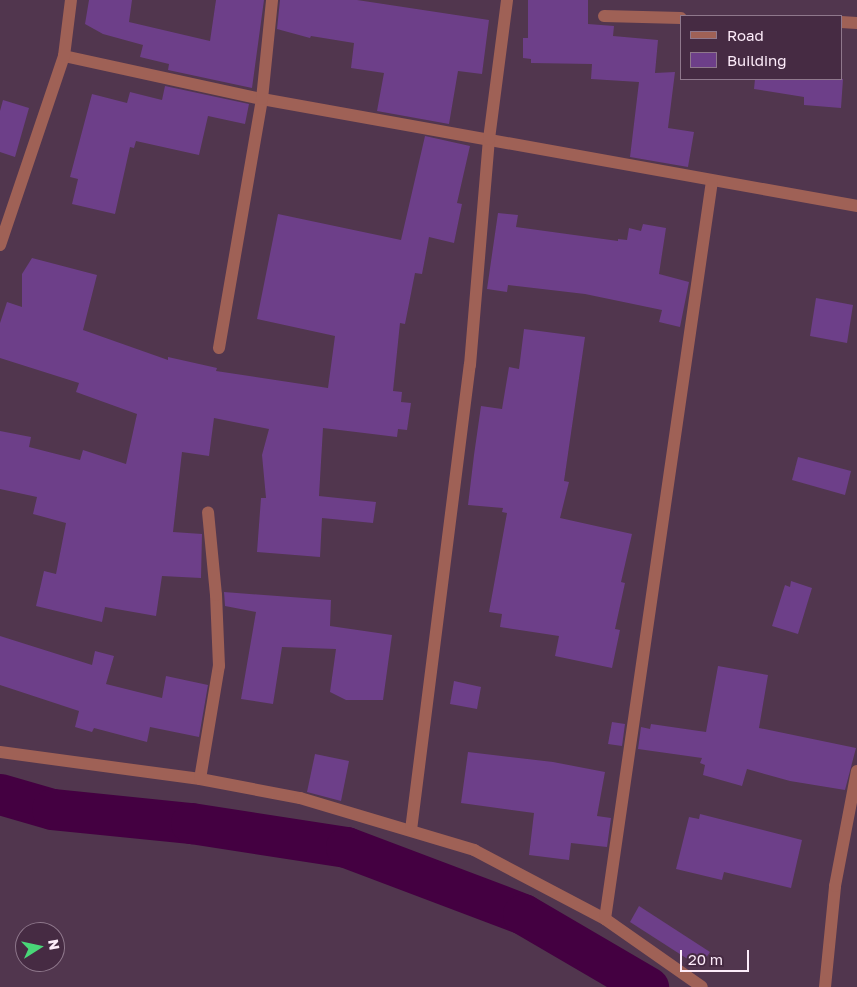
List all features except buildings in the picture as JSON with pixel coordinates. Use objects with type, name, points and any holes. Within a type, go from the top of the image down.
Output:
[{"type":"street","points":[[0,245],[64,56],[71,0]]},
{"type":"street","points":[[219,348],[262,99],[272,0]]},
{"type":"street","points":[[411,830],[470,365],[489,138],[507,0]]},
{"type":"street","points":[[604,16],[680,18]]},
{"type":"street","points":[[842,22],[857,23]]},
{"type":"street","points":[[64,56],[262,99],[489,138],[712,182],[857,206]]},
{"type":"street","points":[[605,920],[712,182]]},
{"type":"street","points":[[200,779],[219,666],[216,595],[208,512]]},
{"type":"street","points":[[0,752],[200,779],[300,798],[474,850],[605,920],[702,987]]},
{"type":"street","points":[[825,987],[835,886],[857,771]]},
{"type":"waterway","points":[[0,794],[52,809],[191,823],[346,847],[523,914],[648,987]]}]
